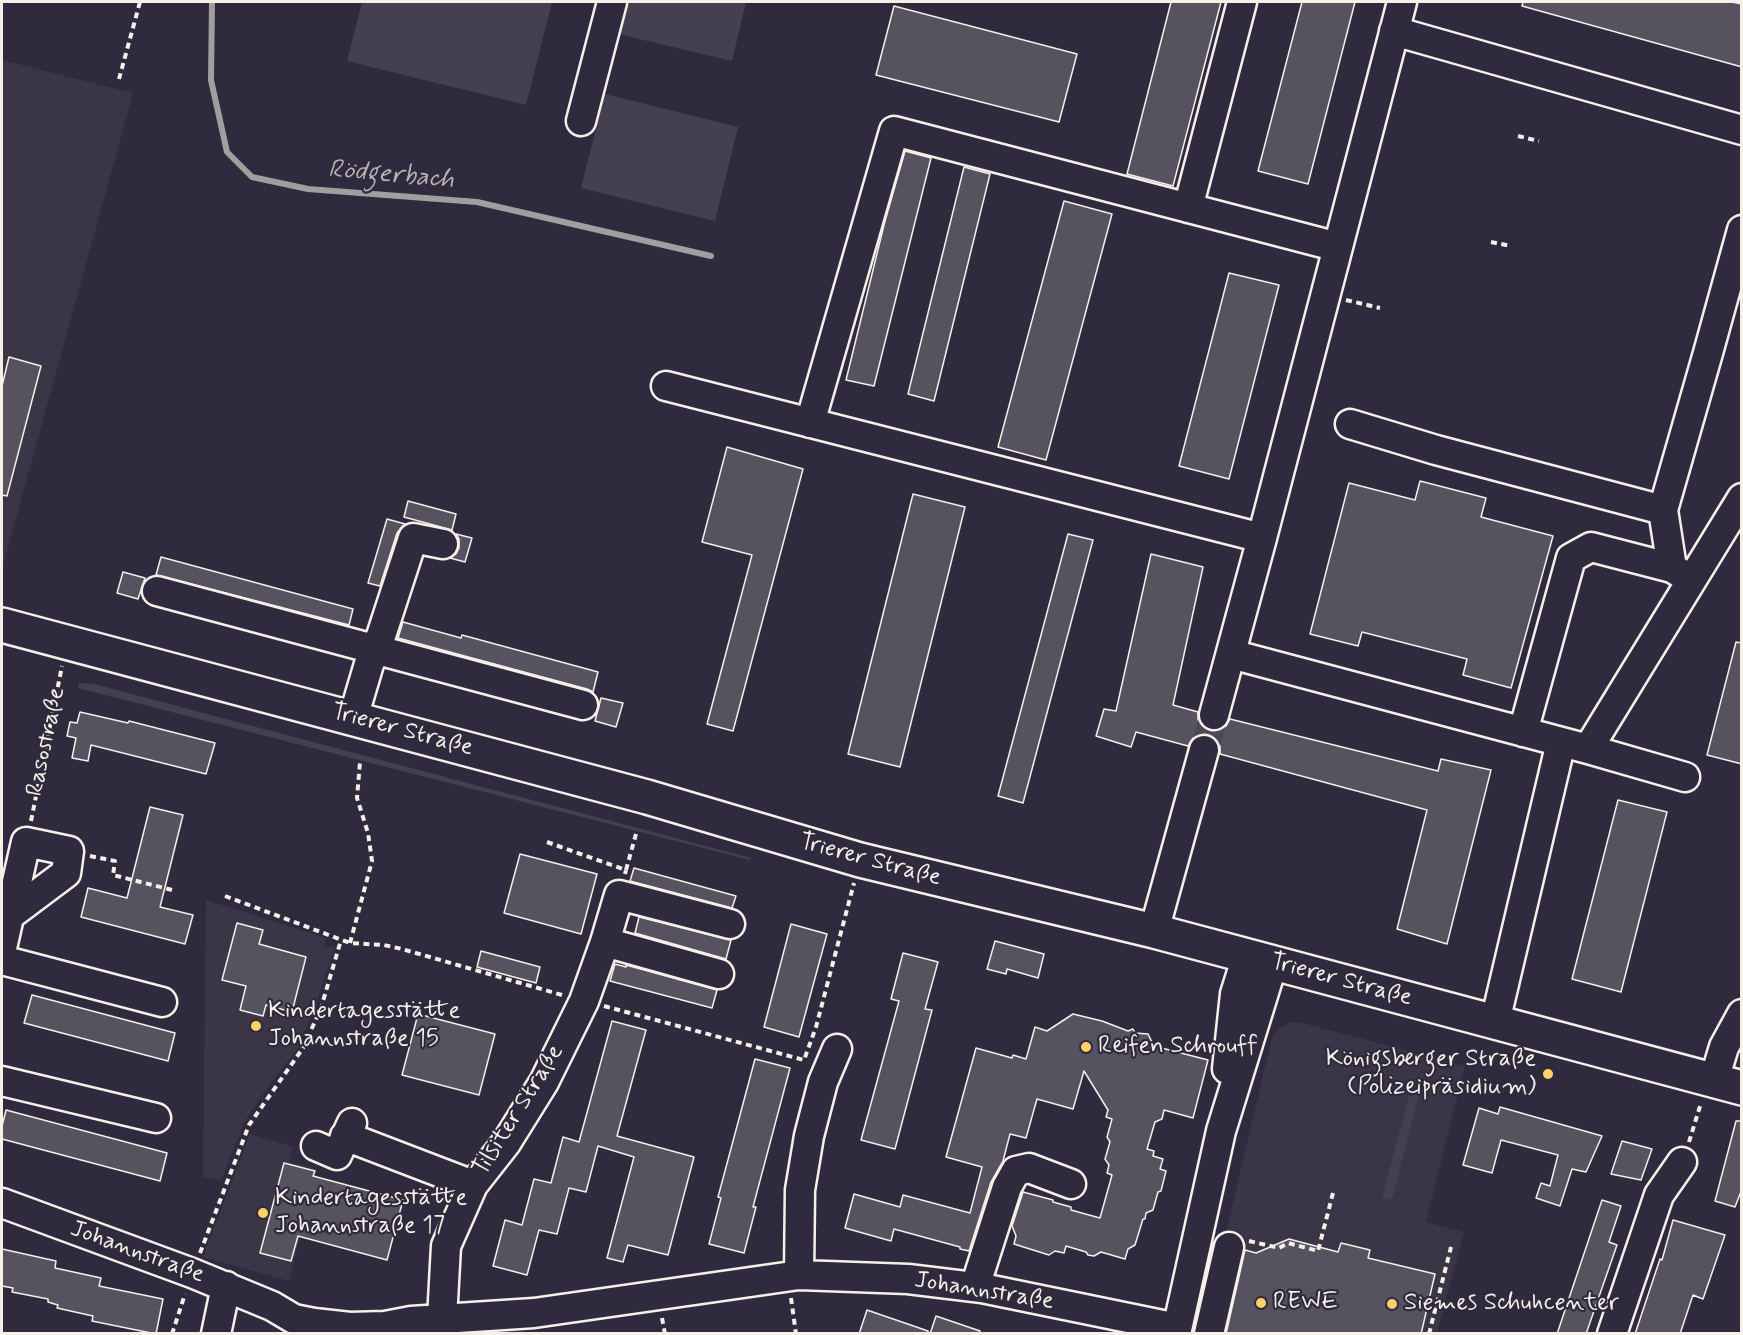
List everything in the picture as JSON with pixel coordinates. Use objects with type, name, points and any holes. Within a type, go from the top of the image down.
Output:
[{"type":"main road","name":"Trierer Straße","points":[[2,625],[647,797],[860,860],[1154,932],[1721,1083]]},
{"type":"street","points":[[581,122],[612,2]]},
{"type":"street","points":[[1188,208],[1242,2]]},
{"type":"street","points":[[1214,716],[1402,2]]},
{"type":"street","points":[[1394,31],[1742,130]]},
{"type":"street","points":[[810,423],[894,131],[1338,247]]},
{"type":"street","points":[[1682,574],[1663,510],[1742,230]]},
{"type":"street","points":[[666,386],[1262,538]]},
{"type":"street","points":[[1350,424],[1436,450],[1663,510]]},
{"type":"street","points":[[1495,1022],[1574,746],[1682,574],[1742,498]]},
{"type":"street","points":[[353,718],[369,664],[381,636],[413,538],[443,544]]},
{"type":"street","points":[[1523,732],[1570,558],[1591,548],[1682,574]]},
{"type":"street","points":[[157,591],[583,705]]},
{"type":"street","points":[[1231,654],[1685,777]]},
{"type":"street","points":[[1154,932],[1204,750]]},
{"type":"street","points":[[2,948],[26,842],[69,851],[66,873],[10,915]]},
{"type":"street","points":[[623,882],[729,924]]},
{"type":"street","name":"Tilsiter Straße","points":[[442,1318],[446,1246],[473,1185],[506,1143],[544,1082],[584,1001],[623,882]]},
{"type":"street","points":[[605,942],[719,974]]},
{"type":"street","points":[[2,960],[162,1002]]},
{"type":"street","points":[[1177,1331],[1221,1131],[1236,994],[1260,960]]},
{"type":"street","points":[[1721,1083],[1724,1047],[1742,1014]]},
{"type":"street","points":[[793,1276],[800,1190],[809,1136],[823,1082],[837,1049]]},
{"type":"street","points":[[2,1082],[156,1118]]},
{"type":"street","points":[[316,1146],[337,1155],[349,1130],[473,1185]]},
{"type":"street","points":[[1612,1334],[1659,1195],[1682,1162]]},
{"type":"street","points":[[975,1287],[1007,1187],[1016,1171],[1029,1168],[1071,1184]]},
{"type":"street","name":"Johannstraße","points":[[2,1203],[192,1273],[272,1306],[292,1304],[365,1310],[383,1312],[411,1321],[534,1313],[793,1276],[908,1279],[975,1287],[1177,1331]]},
{"type":"street","points":[[1209,1334],[1238,1244]]},
{"type":"street","points":[[216,1334],[226,1286]]},
{"type":"path","points":[[119,79],[140,2]]},
{"type":"path","points":[[1518,136],[1539,141]]},
{"type":"path","points":[[1491,242],[1511,246]]},
{"type":"path","points":[[1325,296],[1380,308]]},
{"type":"path","name":"Rasostraße","points":[[26,842],[68,642]]},
{"type":"path","points":[[350,943],[372,861],[368,833],[357,798],[360,762]]},
{"type":"path","points":[[547,842],[623,882],[636,834]]},
{"type":"path","points":[[69,851],[115,861],[113,875],[176,891]]},
{"type":"path","points":[[225,896],[350,943],[384,945],[402,949],[804,1060],[816,1027],[860,860]]},
{"type":"path","points":[[172,1334],[192,1273],[249,1125],[303,1048],[321,1008],[341,940]]},
{"type":"path","points":[[1682,1162],[1721,1083]]},
{"type":"path","points":[[1238,1244],[1279,1248],[1288,1243],[1318,1251],[1333,1193]]},
{"type":"path","points":[[1429,1334],[1451,1247]]},
{"type":"path","points":[[793,1276],[796,1334]]},
{"type":"shaded area","points":[[362,2],[552,2],[526,105],[347,61]]},
{"type":"shaded area","points":[[626,2],[746,2],[732,61],[618,34]]},
{"type":"shaded area","points":[[2,60],[133,93],[2,569]]},
{"type":"shaded area","points":[[605,94],[738,127],[715,221],[581,188]]},
{"type":"shaded area","points":[[79,683],[94,684],[751,858],[750,860],[78,688]]},
{"type":"shaded area","name":"Kindertagesstätte Johannstraße 15","points":[[206,900],[326,938],[324,946],[335,948],[298,1048],[244,1123],[221,1180],[203,1177]]},
{"type":"shaded area","points":[[1291,1022],[1299,1022],[1465,1066],[1426,1222],[1464,1232],[1437,1333],[1202,1334],[1272,1037],[1279,1029]]},
{"type":"shaded area","points":[[1411,1088],[1420,1090],[1392,1200],[1382,1198]]},
{"type":"shaded area","name":"Kindertagesstätte Johannstraße 17","points":[[250,1134],[293,1147],[289,1162],[317,1169],[289,1281],[203,1257]]},
{"type":"building","points":[[1171,2],[1221,2],[1173,186],[1127,174]]},
{"type":"building","points":[[1302,2],[1355,2],[1308,184],[1258,171]]},
{"type":"building","points":[[1523,2],[1732,2],[1742,4],[1742,67],[1522,6]]},
{"type":"building","points":[[894,6],[1077,54],[1059,122],[876,75]]},
{"type":"building","points":[[905,151],[931,158],[874,386],[846,380],[885,221]]},
{"type":"building","points":[[964,167],[990,174],[934,401],[908,394]]},
{"type":"building","points":[[1064,201],[1112,214],[1046,460],[998,447]]},
{"type":"building","points":[[1229,273],[1279,285],[1229,479],[1179,466]]},
{"type":"building","points":[[9,357],[41,366],[7,496],[2,495],[2,386]]},
{"type":"building","points":[[727,447],[803,469],[733,731],[707,724],[752,555],[702,542]]},
{"type":"building","points":[[1420,481],[1486,498],[1481,517],[1553,536],[1511,688],[1463,675],[1467,659],[1362,632],[1358,646],[1310,634],[1349,483],[1415,500]]},
{"type":"building","points":[[913,494],[965,507],[900,767],[848,754]]},
{"type":"building","points":[[408,501],[456,514],[452,530],[404,517]]},
{"type":"building","points":[[387,519],[405,524],[397,533],[380,586],[368,583]]},
{"type":"building","points":[[456,534],[472,538],[465,562],[450,558],[459,548],[459,539]]},
{"type":"building","points":[[1068,534],[1093,540],[1023,803],[998,796]]},
{"type":"building","points":[[1151,554],[1203,567],[1173,705],[1198,712],[1198,720],[1203,727],[1210,731],[1219,731],[1230,719],[1438,771],[1441,759],[1491,770],[1447,944],[1397,929],[1427,810],[1220,754],[1220,746],[1216,739],[1208,734],[1199,734],[1188,746],[1136,732],[1131,747],[1096,736],[1104,709],[1116,711]]},
{"type":"building","points":[[161,557],[353,609],[349,625],[156,575]]},
{"type":"building","points":[[123,572],[145,578],[138,599],[117,593]]},
{"type":"building","points":[[403,622],[461,638],[462,635],[598,672],[593,692],[398,638]]},
{"type":"building","points":[[1736,642],[1742,643],[1742,764],[1707,755]]},
{"type":"building","points":[[601,698],[623,703],[616,727],[595,721]]},
{"type":"building","points":[[80,712],[128,723],[129,721],[215,743],[206,774],[91,745],[88,761],[72,758],[76,738],[67,736],[70,722],[77,723]]},
{"type":"building","points":[[1618,800],[1667,812],[1621,992],[1572,979]]},
{"type":"building","points":[[150,807],[183,815],[160,907],[193,915],[185,944],[81,917],[88,888],[127,898]]},
{"type":"building","points":[[520,854],[597,874],[581,934],[504,913]]},
{"type":"building","points":[[634,868],[736,896],[732,908],[630,881]]},
{"type":"building","points":[[639,917],[731,940],[726,959],[635,933]]},
{"type":"building","points":[[237,923],[263,930],[259,944],[306,957],[292,1012],[266,1005],[263,1016],[240,1010],[246,986],[222,980]]},
{"type":"building","points":[[791,924],[827,934],[799,1037],[764,1027]]},
{"type":"building","points":[[995,941],[1044,954],[1038,978],[1007,969],[1006,974],[987,969]]},
{"type":"building","points":[[481,951],[540,967],[536,983],[477,967]]},
{"type":"building","points":[[903,953],[938,962],[925,1009],[932,1010],[895,1149],[861,1140],[899,1001],[891,999]]},
{"type":"building","points":[[615,964],[717,990],[712,1008],[610,981]]},
{"type":"building","points":[[32,995],[175,1033],[168,1061],[24,1023]]},
{"type":"building","points":[[418,1014],[495,1034],[479,1095],[402,1075]]},
{"type":"building","points":[[1073,1014],[1102,1021],[1128,1031],[1133,1029],[1135,1033],[1148,1034],[1154,1046],[1208,1060],[1193,1118],[1164,1110],[1162,1119],[1155,1122],[1147,1149],[1154,1151],[1153,1156],[1163,1159],[1160,1169],[1166,1171],[1153,1210],[1146,1213],[1135,1245],[1128,1249],[1125,1259],[1101,1252],[1094,1256],[1088,1255],[1086,1252],[1066,1246],[1064,1253],[1055,1251],[1049,1255],[1014,1244],[1016,1236],[1012,1226],[1023,1192],[1053,1200],[1053,1202],[1071,1207],[1071,1210],[1100,1218],[1112,1175],[1107,1173],[1109,1165],[1105,1159],[1110,1142],[1107,1137],[1112,1119],[1106,1117],[1108,1110],[1084,1071],[1073,1109],[1037,1099],[1026,1138],[1010,1134],[1003,1161],[991,1182],[969,1251],[894,1229],[891,1241],[845,1228],[854,1194],[900,1207],[903,1195],[970,1213],[982,1167],[946,1157],[976,1048],[1012,1058],[1013,1055],[1026,1059],[1035,1027],[1047,1031]]},
{"type":"building","points":[[612,1021],[646,1030],[617,1136],[694,1157],[668,1255],[628,1245],[623,1262],[607,1258],[634,1157],[598,1146],[586,1192],[569,1188],[557,1234],[539,1230],[527,1275],[493,1266],[505,1220],[522,1225],[534,1179],[551,1183],[563,1137],[579,1142]]},
{"type":"building","points":[[755,1059],[790,1068],[753,1207],[756,1207],[744,1253],[709,1244],[721,1198],[718,1197]]},
{"type":"building","points":[[1500,1107],[1602,1136],[1586,1172],[1572,1169],[1560,1206],[1536,1198],[1541,1183],[1550,1186],[1558,1155],[1501,1140],[1492,1173],[1463,1165],[1479,1108],[1498,1114]]},
{"type":"building","points":[[6,1110],[167,1153],[160,1181],[2,1139]]},
{"type":"building","points":[[1736,1121],[1742,1121],[1742,1189],[1735,1207],[1715,1201]]},
{"type":"building","points":[[1622,1141],[1652,1149],[1641,1180],[1611,1174]]},
{"type":"building","points":[[284,1163],[315,1171],[313,1176],[403,1200],[387,1260],[298,1236],[291,1261],[260,1253]]},
{"type":"building","points":[[1602,1200],[1621,1206],[1609,1242],[1617,1245],[1586,1334],[1557,1334]]},
{"type":"building","points":[[1673,1220],[1725,1235],[1703,1299],[1693,1295],[1680,1334],[1635,1334],[1660,1259],[1662,1260]]},
{"type":"building","points":[[1289,1239],[1338,1252],[1341,1243],[1370,1250],[1368,1258],[1435,1274],[1421,1334],[1226,1334],[1245,1250],[1256,1253]]},
{"type":"building","points":[[2,1249],[56,1261],[55,1268],[101,1278],[99,1286],[163,1299],[156,1334],[92,1321],[93,1316],[57,1308],[58,1305],[48,1302],[48,1299],[12,1292],[13,1288],[2,1286]]},
{"type":"building","points":[[867,1310],[928,1331],[928,1334],[859,1334]]},
{"type":"building","points":[[936,1316],[980,1331],[979,1334],[930,1334]]},
{"type":"waterway","name":"Rödgerbach","points":[[212,2],[211,80],[227,152],[252,177],[308,189],[477,202],[711,256]]},
{"type":"tunnel","points":[[1204,750],[1214,715]]},
{"type":"place","name":"Kindertagesstätte Johannstraße 15","points":[[256,1026]]},
{"type":"place","name":"Reifen Schrouff","points":[[1086,1047]]},
{"type":"place","name":"Königsberger Straße (Polizeipräsidium)","points":[[1548,1074]]},
{"type":"place","name":"Kindertagesstätte Johannstraße 17","points":[[263,1213]]},
{"type":"place","name":"REWE","points":[[1261,1303]]},
{"type":"place","name":"Siemes Schuhcenter","points":[[1392,1304]]}]
